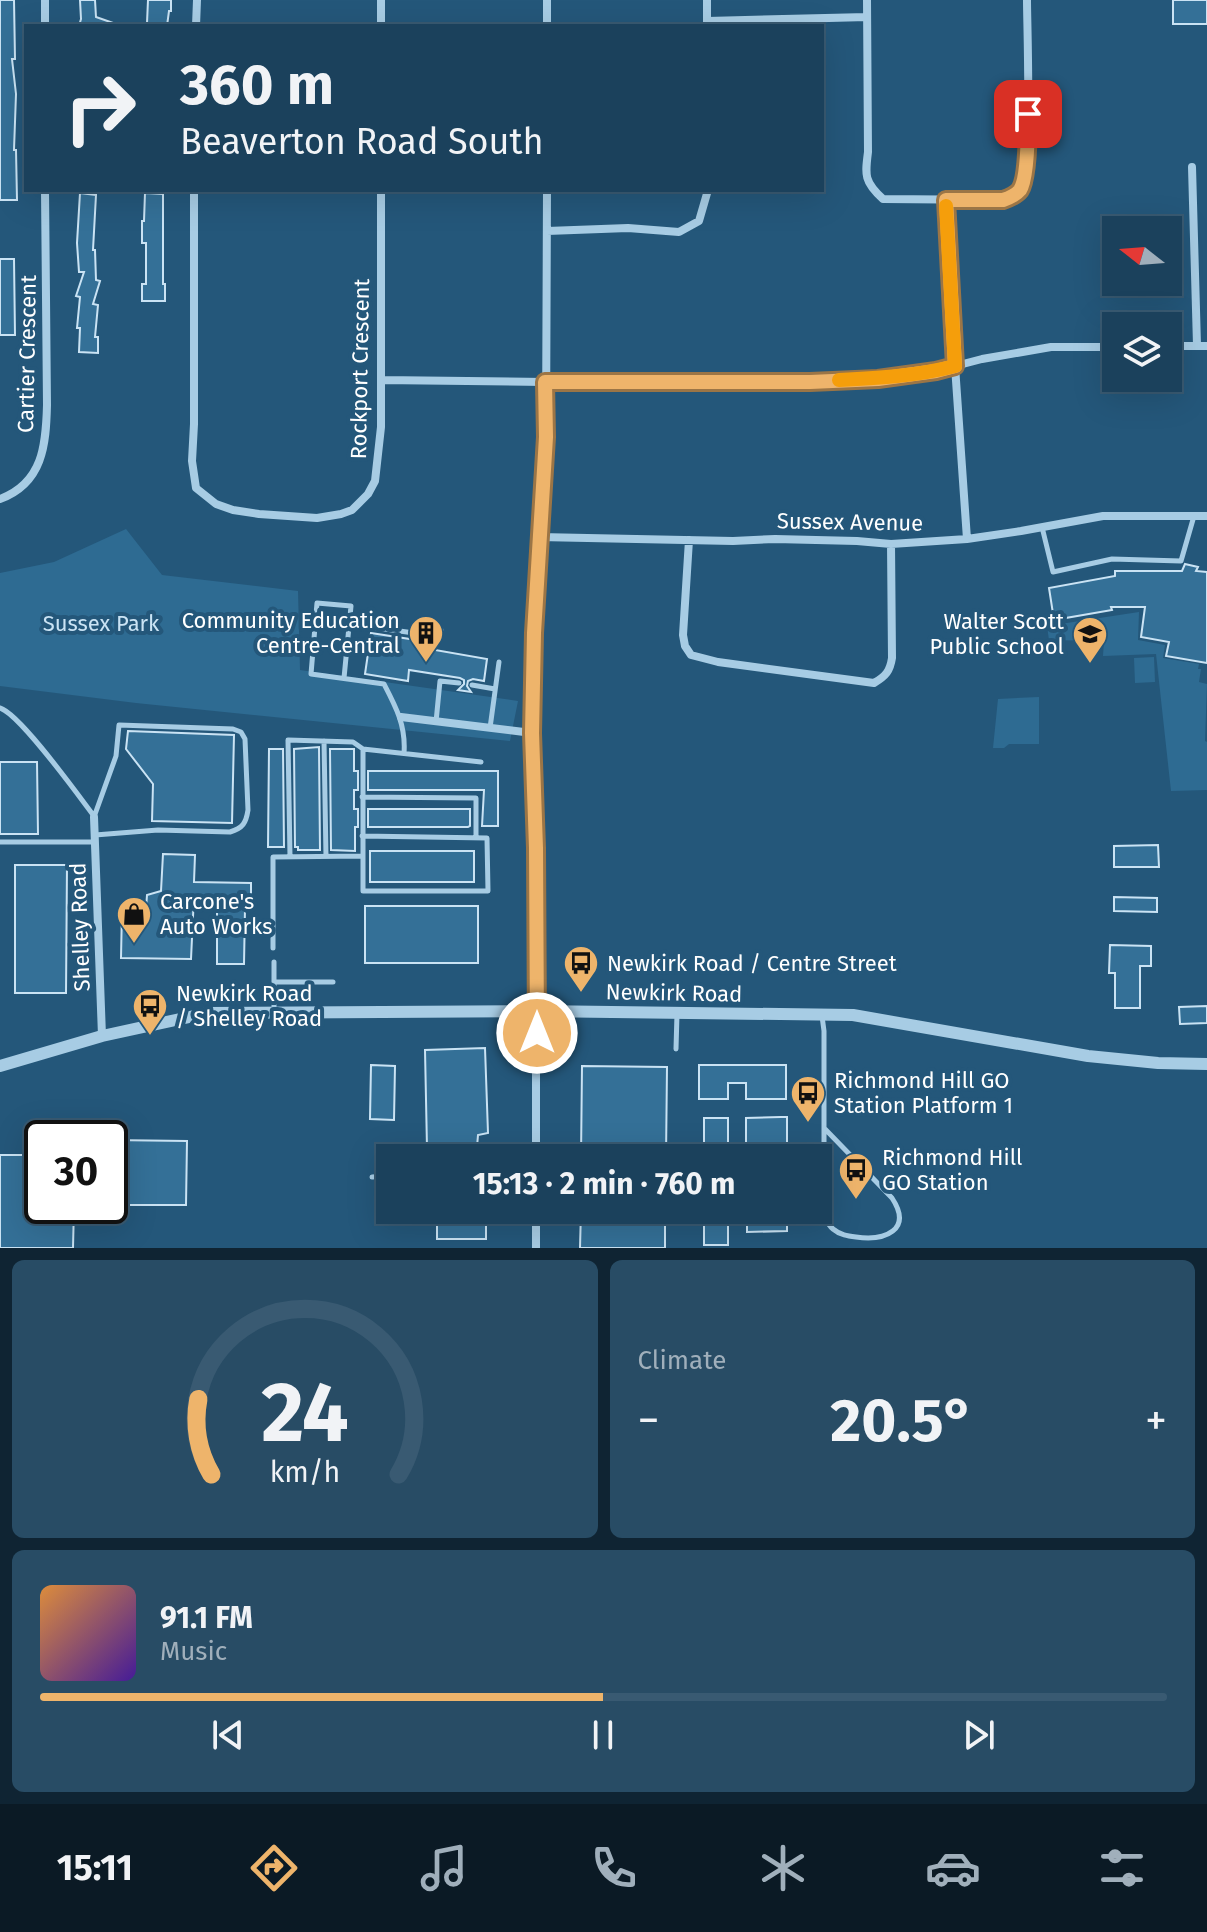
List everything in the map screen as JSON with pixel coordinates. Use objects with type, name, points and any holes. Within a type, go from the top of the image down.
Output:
[{"type":"street","points":[[45,0],[45,24]]},
{"type":"street","points":[[196,24],[197,0]]},
{"type":"street","points":[[381,0],[381,24]]},
{"type":"street","points":[[547,0],[547,24]]},
{"type":"street","points":[[707,0],[707,23],[867,17]]},
{"type":"street","points":[[867,0],[868,152],[865,176],[883,199],[946,200],[1003,200],[1020,190],[1028,142],[1027,0]]},
{"type":"street","points":[[1192,167],[1202,346]]},
{"type":"street","name":"Cartier Crescent","points":[[0,499],[17,492],[35,472],[46,439],[45,192]]},
{"type":"street","name":"Rockport Crescent","points":[[194,192],[192,461],[196,488],[216,504],[233,510],[317,518],[352,510],[368,494],[375,481],[381,427],[381,192]]},
{"type":"street","points":[[536,1144],[536,848],[532,733],[534,633],[546,437],[547,192]]},
{"type":"street","points":[[547,231],[628,228],[679,232],[699,221],[707,192]]},
{"type":"street","points":[[946,200],[967,539]]},
{"type":"street","points":[[381,380],[810,382],[878,379],[936,371],[1051,347],[1102,347]]},
{"type":"street","name":"Sussex Avenue","points":[[539,537],[789,539],[891,544],[967,539],[1103,516],[1207,516]]},
{"type":"street","points":[[689,540],[683,635],[691,655],[718,662],[874,683],[890,670],[892,658],[891,544]]},
{"type":"street","points":[[401,717],[532,733]]},
{"type":"street","name":"Shelley Road","points":[[94,817],[102,1036]]},
{"type":"street","name":"Newkirk Road","points":[[0,1066],[102,1036],[208,1013],[536,1011],[853,1015],[1088,1056],[1207,1064]]},
{"type":"street","points":[[536,1224],[536,1248]]},
{"type":"lane","points":[[1042,527],[1053,572],[1112,559],[1181,561],[1194,516]]},
{"type":"lane","points":[[344,678],[351,606],[317,603],[311,674],[384,684],[401,717],[404,753]]},
{"type":"lane","points":[[349,624],[414,633],[428,628],[441,630]]},
{"type":"lane","points":[[490,729],[499,662]]},
{"type":"lane","points":[[436,722],[440,681],[459,683]]},
{"type":"lane","points":[[472,685],[495,689]]},
{"type":"lane","points":[[0,708],[8,711],[27,732],[94,817]]},
{"type":"lane","points":[[0,842],[96,839],[158,830],[230,832],[240,829],[246,821],[248,810],[245,739],[241,732],[233,729],[119,725],[116,756],[94,817]]},
{"type":"lane","points":[[290,856],[288,740],[353,742],[363,749],[481,762]]},
{"type":"lane","points":[[324,741],[326,856]]},
{"type":"lane","points":[[362,836],[487,838],[488,891],[363,891],[362,836],[362,797],[363,749]]},
{"type":"lane","points":[[362,797],[476,798],[476,838]]},
{"type":"lane","points":[[273,948],[273,857],[363,856]]},
{"type":"lane","points":[[274,962],[274,1012]]},
{"type":"lane","points":[[274,982],[333,982]]},
{"type":"lane","points":[[676,1049],[677,1013]]},
{"type":"lane","points":[[822,1015],[826,1221],[834,1230],[845,1235],[873,1239],[887,1236],[896,1228],[900,1216],[897,1205],[825,1129]]},
{"type":"lane","points":[[372,1177],[376,1177]]},
{"type":"green space","name":"Sussex Park","points":[[126,529],[162,575],[298,591],[300,670],[518,701],[510,741],[0,686],[0,573],[54,562]]},
{"type":"green space","points":[[1139,612],[1138,640],[1165,645],[1163,658],[1199,664],[1199,682],[1207,684],[1207,790],[1171,791],[1156,654],[1103,656],[1104,641],[1049,640],[1047,626]]},
{"type":"green space","points":[[1154,657],[1155,682],[1135,683],[1134,658]]},
{"type":"green space","points":[[1039,697],[1039,744],[1009,744],[1004,748],[993,748],[998,699]]},
{"type":"building","points":[[0,0],[14,0],[15,59],[12,59],[16,94],[14,150],[17,200],[0,200]]},
{"type":"building","points":[[80,0],[95,0],[96,17],[116,24],[80,24]]},
{"type":"building","points":[[148,0],[171,0],[167,24],[147,23]]},
{"type":"building","points":[[1173,0],[1207,0],[1207,24],[1173,24]]},
{"type":"building","points":[[80,193],[96,195],[93,250],[96,280],[100,281],[93,304],[98,305],[95,337],[98,337],[98,353],[79,352],[80,328],[77,328],[80,297],[76,296],[84,272],[79,272],[77,243]]},
{"type":"building","points":[[145,193],[163,194],[165,301],[142,301],[142,284],[146,284],[146,243],[142,243]]},
{"type":"building","points":[[0,259],[14,259],[15,335],[0,335]]},
{"type":"building","points":[[1185,564],[1198,567],[1196,571],[1207,572],[1207,663],[1166,656],[1169,642],[1141,637],[1145,607],[1111,607],[1112,610],[1054,620],[1049,588],[1115,576],[1115,571],[1182,571]]},
{"type":"building","name":"Community Education Centre-Central","points":[[371,633],[423,641],[424,635],[438,635],[435,650],[487,659],[484,681],[468,681],[471,692],[458,690],[464,684],[460,678],[409,670],[408,681],[365,674]]},
{"type":"building","points":[[128,731],[234,735],[232,823],[152,821],[153,784],[126,749]]},
{"type":"building","points":[[319,747],[320,850],[298,850],[295,847],[294,749]]},
{"type":"building","points":[[269,749],[283,749],[284,847],[268,847]]},
{"type":"building","points":[[330,749],[354,749],[354,771],[358,771],[358,790],[354,790],[354,809],[358,809],[355,851],[331,850]]},
{"type":"building","points":[[0,762],[37,762],[38,834],[0,834]]},
{"type":"building","points":[[368,771],[498,771],[498,826],[482,826],[484,790],[368,790]]},
{"type":"building","points":[[368,809],[470,809],[470,826],[368,827]]},
{"type":"building","points":[[1158,845],[1159,867],[1114,867],[1114,846]]},
{"type":"building","points":[[370,851],[474,851],[474,882],[370,882]]},
{"type":"building","points":[[163,854],[195,855],[194,882],[251,883],[251,907],[245,908],[244,964],[217,964],[217,896],[194,896],[191,959],[121,958],[122,909],[146,909],[147,895],[161,891]]},
{"type":"building","points":[[15,865],[67,865],[66,993],[15,993]]},
{"type":"building","points":[[1114,897],[1157,898],[1157,912],[1114,911]]},
{"type":"building","points":[[365,906],[478,906],[478,963],[365,963]]},
{"type":"building","points":[[1110,945],[1151,946],[1151,966],[1140,966],[1140,1008],[1115,1008],[1115,973],[1109,973]]},
{"type":"building","points":[[1207,1006],[1207,1023],[1180,1024],[1179,1007]]},
{"type":"building","points":[[485,1048],[488,1133],[478,1135],[477,1144],[427,1144],[425,1050]]},
{"type":"building","points":[[371,1065],[395,1066],[394,1120],[370,1119]]},
{"type":"building","points":[[699,1065],[786,1065],[786,1099],[746,1099],[746,1083],[728,1083],[728,1099],[699,1099]]},
{"type":"building","points":[[582,1066],[667,1067],[666,1144],[581,1144]]},
{"type":"building","points":[[787,1117],[787,1144],[746,1144],[746,1118]]},
{"type":"building","points":[[704,1118],[728,1118],[728,1144],[704,1144]]},
{"type":"building","points":[[128,1140],[187,1141],[186,1205],[128,1205]]},
{"type":"building","points":[[0,1155],[24,1155],[24,1224],[74,1224],[73,1248],[0,1248]]},
{"type":"building","points":[[437,1224],[486,1224],[486,1239],[437,1239]]},
{"type":"building","points":[[581,1224],[665,1224],[665,1248],[580,1248]]},
{"type":"building","points":[[704,1224],[728,1224],[728,1245],[704,1245]]},
{"type":"building","points":[[747,1224],[787,1224],[787,1231],[747,1232]]},
{"type":"slow traffic","points":[[839,380],[878,379],[955,366],[946,206]]},
{"type":"place","name":"Community Education Centre-Central","points":[[426,664]]},
{"type":"place","name":"Walter Scott Public School","points":[[1090,665]]},
{"type":"place","name":"Carcone's Auto Works","points":[[134,945]]},
{"type":"place","name":"Newkirk Road / Centre Street","points":[[581,994]]},
{"type":"place","name":"Newkirk Road / Shelley Road","points":[[150,1037]]},
{"type":"place","name":"Richmond Hill GO Station Platform 1","points":[[808,1124]]},
{"type":"place","name":"Richmond Hill GO Station","points":[[856,1201]]},
{"type":"route","points":[[537,1033],[532,733],[534,633],[546,437],[545,382],[810,382],[878,379],[955,366],[946,200],[1003,200],[1020,190],[1028,142],[1028,114]]}]
